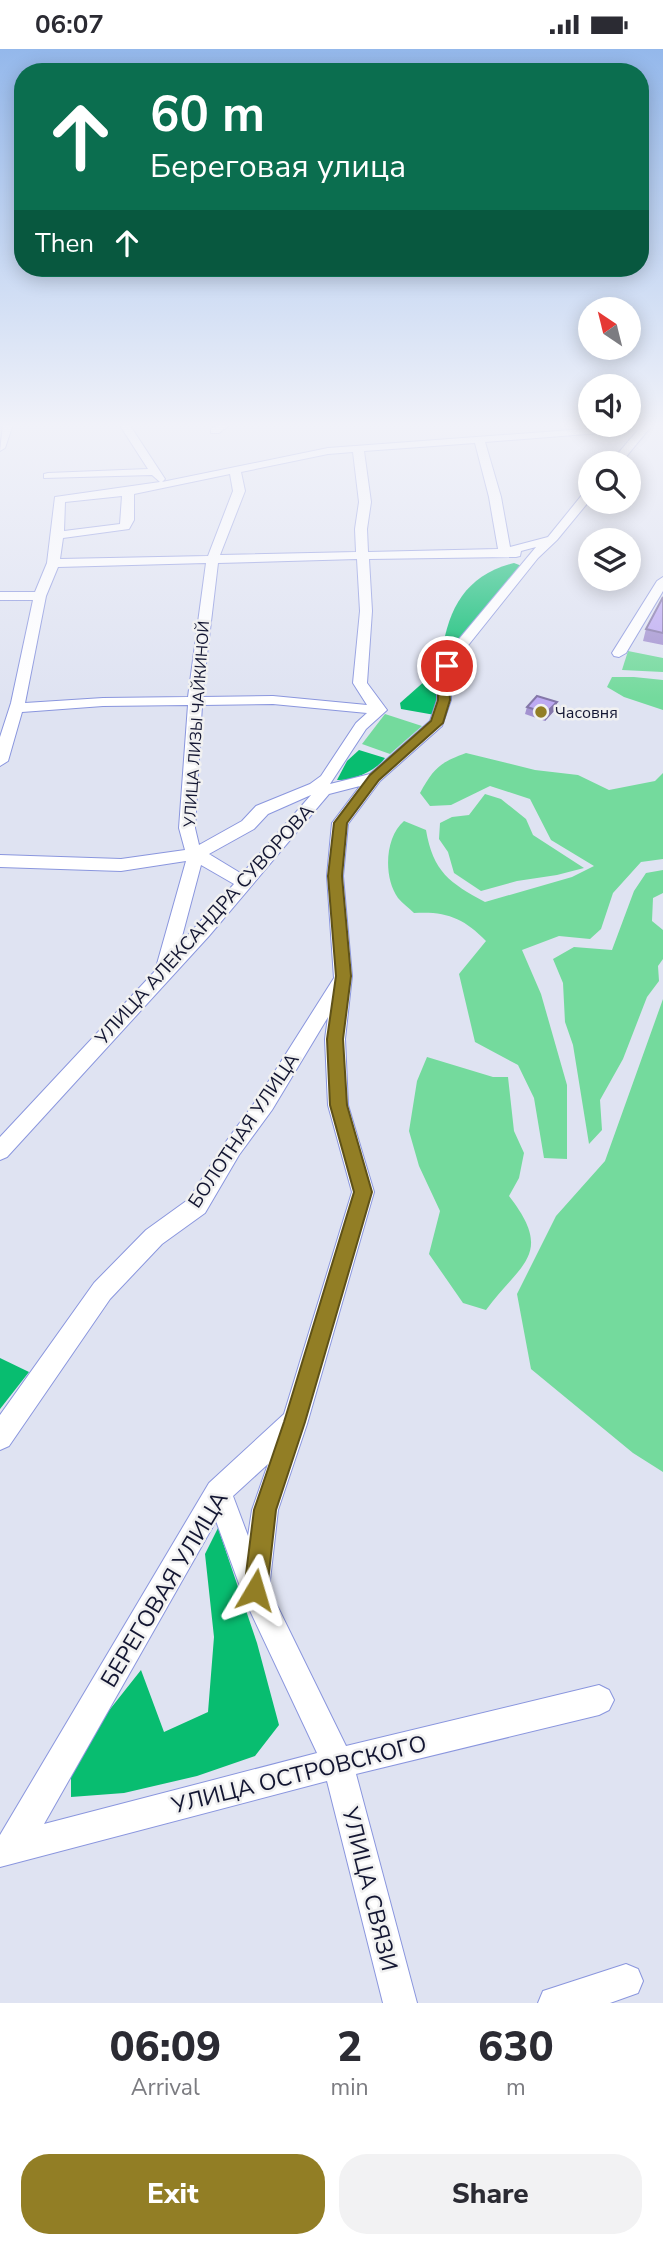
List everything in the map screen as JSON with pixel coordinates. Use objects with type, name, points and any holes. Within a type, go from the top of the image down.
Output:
[{"type":"street","points":[[0,761],[16,708],[40,596],[53,563],[59,515]]},
{"type":"street","points":[[58,535],[125,527],[128,515]]},
{"type":"street","name":"УЛИЦА ЛИЗЫ ЧАЙКИНОЙ","points":[[162,975],[197,854],[190,844],[187,828],[195,700],[204,613],[214,559],[230,515]]},
{"type":"street","points":[[363,515],[361,529],[366,611],[360,683],[380,710]]},
{"type":"street","points":[[498,515],[505,552]]},
{"type":"street","name":"УЛИЦА АЛЕКСАНДРА СУВОРОВА","points":[[0,1151],[245,883],[324,790],[375,778],[437,723],[444,700],[443,679],[451,657],[534,555],[553,538],[571,515]]},
{"type":"street","points":[[505,552],[553,538]]},
{"type":"street","points":[[53,563],[505,552],[534,555]]},
{"type":"street","points":[[619,653],[663,581]]},
{"type":"street","points":[[0,596],[40,596]]},
{"type":"street","points":[[16,708],[195,700],[273,700],[380,710]]},
{"type":"street","points":[[0,862],[121,865],[197,854],[248,825],[262,810],[316,787],[326,779],[360,726],[380,710]]},
{"type":"street","points":[[255,1590],[265,1510],[295,1422],[363,1192],[338,1105],[335,1039],[343,976],[335,876],[340,823],[375,778]]},
{"type":"street","points":[[197,854],[245,883]]},
{"type":"street","name":"БОЛОТНАЯ УЛИЦА","points":[[0,1437],[102,1291],[154,1237],[197,1206],[232,1149],[265,1104],[343,976]]},
{"type":"street","name":"БЕРЕГОВАЯ УЛИЦА","points":[[7,1848],[218,1492],[295,1422]]},
{"type":"street","name":"УЛИЦА СВЯЗИ","points":[[218,1492],[255,1590],[338,1763],[400,2003]]},
{"type":"street","name":"УЛИЦА ОСТРОВСКОГО","points":[[7,1848],[338,1763],[599,1700]]},
{"type":"street","points":[[555,2003],[626,1982]]},
{"type":"green space","points":[[514,563],[522,566],[456,642],[442,652],[450,620],[463,595],[484,575]]},
{"type":"green space","points":[[628,651],[663,658],[663,672],[622,670]]},
{"type":"green space","points":[[435,672],[438,682],[435,715],[401,709],[400,703]]},
{"type":"green space","points":[[612,677],[663,680],[663,710],[624,697],[607,687]]},
{"type":"green space","points":[[385,714],[422,726],[390,754],[362,744]]},
{"type":"green space","points":[[359,750],[385,758],[363,774],[337,780],[347,761]]},
{"type":"green space","points":[[466,753],[535,770],[578,775],[609,790],[655,781],[663,773],[663,859],[641,862],[613,893],[601,929],[590,939],[559,936],[522,950],[541,994],[567,1085],[567,1159],[544,1158],[534,1098],[518,1065],[475,1042],[459,974],[486,941],[454,918],[436,913],[414,913],[398,898],[390,879],[390,847],[404,821],[426,830],[433,856],[445,875],[485,902],[572,877],[594,866],[551,840],[530,799],[490,786],[451,805],[430,806],[420,793],[429,778],[443,763]]},
{"type":"green space","points":[[485,794],[501,799],[526,819],[533,835],[584,868],[481,891],[454,873],[448,852],[439,839],[440,823],[452,817],[469,815]]},
{"type":"green space","points":[[663,870],[663,893],[653,898],[652,921],[663,930],[663,959],[658,966],[659,981],[647,997],[623,1059],[600,1100],[602,1130],[589,1144],[573,1045],[565,1022],[563,983],[553,959],[574,947],[612,950],[634,891],[646,873]]},
{"type":"green space","points":[[663,999],[663,1472],[633,1453],[531,1369],[517,1294],[556,1216],[605,1161]]},
{"type":"green space","points":[[427,1057],[493,1077],[508,1077],[514,1131],[524,1153],[519,1178],[509,1196],[522,1216],[531,1245],[521,1268],[486,1310],[463,1303],[429,1254],[440,1211],[419,1166],[409,1131],[417,1081]]},
{"type":"green space","points":[[0,1358],[29,1372],[0,1409]]},
{"type":"green space","points":[[218,1528],[257,1643],[279,1725],[255,1756],[197,1776],[124,1793],[71,1797],[71,1767],[107,1713],[141,1670],[164,1732],[208,1712],[214,1637],[205,1554]]},
{"type":"building","points":[[663,597],[663,633],[646,629]]},
{"type":"building","points":[[537,696],[557,702],[546,713],[527,707]]},
{"type":"place","name":"Часовня","points":[[541,712]]},
{"type":"route","points":[[255,1590],[265,1510],[295,1422],[363,1192],[338,1105],[335,1039],[343,976],[335,876],[340,823],[375,778],[437,723],[444,700],[443,679],[447,666]]}]
